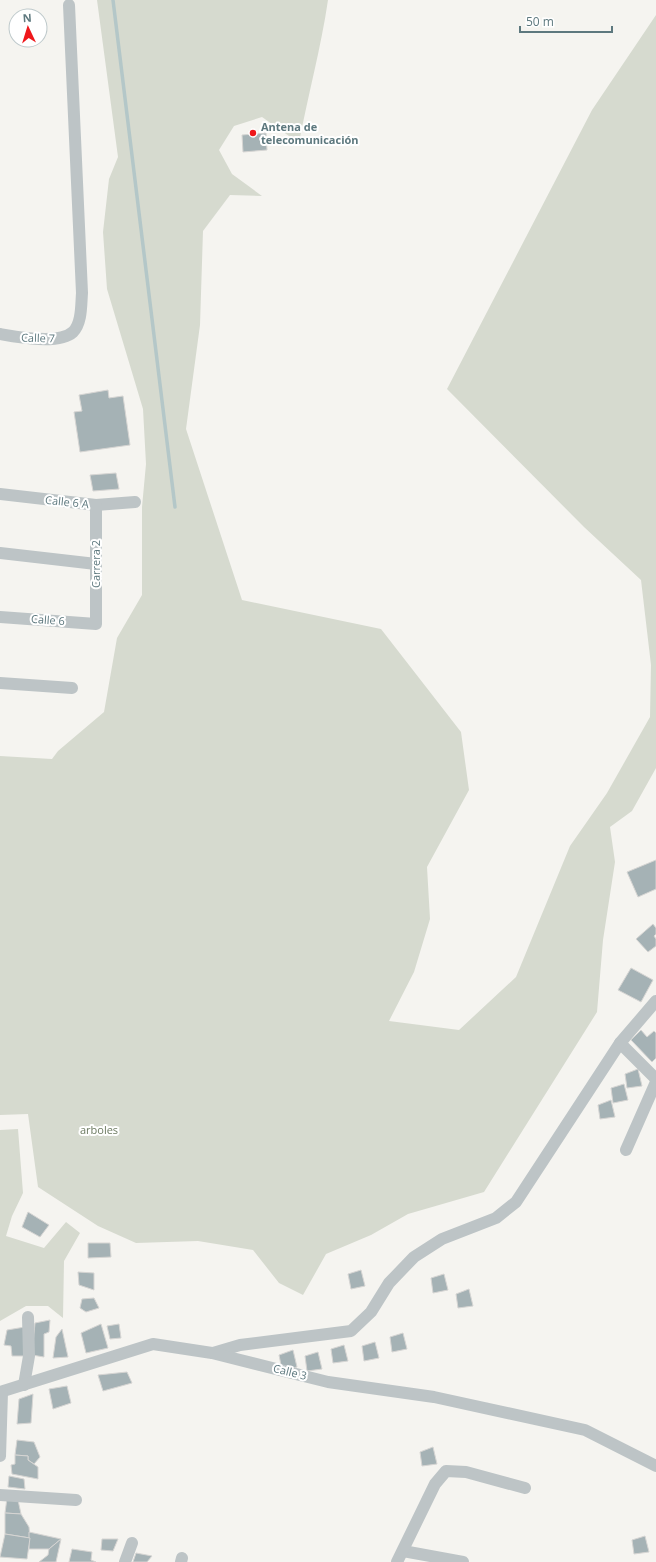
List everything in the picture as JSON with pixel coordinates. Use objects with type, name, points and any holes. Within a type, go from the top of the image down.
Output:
[{"type":"street","name":"Calle 7","points":[[0,334],[18,338],[62,339],[74,332],[80,316],[82,293],[69,5]]},
{"type":"street","name":"Calle 6 A","points":[[0,494],[96,505],[135,502]]},
{"type":"street","name":"Carrera 2","points":[[96,505],[96,624]]},
{"type":"street","points":[[0,553],[96,564]]},
{"type":"street","name":"Calle 6","points":[[0,617],[96,624]]},
{"type":"street","points":[[0,683],[72,688]]},
{"type":"street","points":[[212,1353],[240,1345],[351,1331],[371,1312],[389,1283],[414,1257],[442,1239],[496,1218],[516,1202],[620,1043],[656,1001]]},
{"type":"street","points":[[620,1043],[656,1080],[626,1150]]},
{"type":"street","points":[[24,1385],[29,1356],[28,1317]]},
{"type":"street","name":"Calle 3","points":[[1,1392],[152,1344],[212,1353],[328,1382],[434,1397],[585,1430],[656,1466]]},
{"type":"street","points":[[0,1456],[1,1392]]},
{"type":"street","points":[[397,1562],[435,1484],[446,1471],[466,1472],[525,1488]]},
{"type":"street","points":[[0,1495],[76,1500]]},
{"type":"street","points":[[125,1562],[132,1543]]},
{"type":"street","points":[[403,1551],[463,1562]]},
{"type":"green space","name":"arboles","points":[[97,0],[328,0],[322,36],[299,143],[262,117],[234,126],[219,150],[232,174],[262,196],[230,195],[203,231],[200,325],[186,429],[242,600],[381,629],[461,732],[469,790],[427,867],[430,919],[414,972],[389,1021],[459,1030],[516,977],[570,846],[607,793],[650,717],[651,665],[641,580],[584,527],[447,389],[592,110],[656,15],[656,768],[632,811],[610,827],[615,862],[603,940],[597,1012],[484,1192],[408,1214],[371,1235],[326,1254],[303,1295],[279,1283],[253,1250],[198,1241],[136,1243],[98,1226],[38,1187],[28,1114],[0,1115],[0,756],[52,759],[58,751],[104,712],[117,638],[142,595],[142,507],[146,464],[143,409],[107,289],[103,232],[109,179],[118,157]]},
{"type":"green space","points":[[18,1129],[23,1193],[12,1216],[6,1236],[44,1248],[66,1222],[80,1233],[64,1261],[63,1318],[48,1306],[26,1306],[0,1321],[0,1130]]},
{"type":"building","points":[[266,133],[267,150],[243,152],[242,135]]},
{"type":"building","points":[[108,390],[109,398],[123,396],[130,445],[80,452],[74,412],[82,411],[79,395]]},
{"type":"building","points":[[116,473],[119,489],[93,491],[90,475]]},
{"type":"building","points":[[656,860],[656,889],[638,897],[627,872]]},
{"type":"building","points":[[653,924],[656,928],[656,934],[654,936],[656,939],[656,946],[648,952],[636,939]]},
{"type":"building","points":[[631,968],[653,980],[641,1002],[618,990]]},
{"type":"building","points":[[641,1030],[647,1037],[654,1031],[656,1033],[656,1058],[652,1062],[631,1040]]},
{"type":"building","points":[[638,1069],[642,1086],[627,1088],[625,1074]]},
{"type":"building","points":[[624,1084],[628,1100],[613,1103],[611,1088]]},
{"type":"building","points":[[611,1100],[615,1117],[600,1119],[598,1105]]},
{"type":"building","points":[[28,1212],[49,1225],[40,1237],[22,1227]]},
{"type":"building","points":[[88,1243],[110,1243],[111,1257],[88,1258]]},
{"type":"building","points":[[361,1270],[365,1286],[351,1289],[348,1274]]},
{"type":"building","points":[[78,1272],[94,1273],[94,1290],[79,1285]]},
{"type":"building","points":[[444,1274],[448,1290],[433,1293],[431,1278]]},
{"type":"building","points":[[469,1289],[473,1306],[458,1308],[456,1294]]},
{"type":"building","points":[[94,1298],[99,1308],[86,1312],[80,1308],[82,1299]]},
{"type":"building","points":[[50,1320],[49,1332],[44,1334],[44,1357],[32,1355],[35,1323]]},
{"type":"building","points":[[101,1324],[108,1348],[86,1353],[81,1333]]},
{"type":"building","points":[[119,1324],[121,1338],[110,1339],[107,1326]]},
{"type":"building","points":[[25,1327],[25,1356],[12,1356],[11,1346],[4,1345],[7,1330]]},
{"type":"building","points":[[62,1329],[68,1357],[53,1358],[56,1337]]},
{"type":"building","points":[[403,1333],[407,1349],[392,1352],[390,1337]]},
{"type":"building","points":[[375,1342],[379,1358],[364,1361],[362,1346]]},
{"type":"building","points":[[344,1345],[348,1361],[333,1363],[331,1349]]},
{"type":"building","points":[[293,1350],[297,1367],[282,1370],[279,1355]]},
{"type":"building","points":[[318,1352],[322,1369],[307,1371],[305,1356]]},
{"type":"building","points":[[127,1372],[132,1383],[103,1391],[98,1375]]},
{"type":"building","points":[[67,1386],[71,1403],[53,1409],[49,1389]]},
{"type":"building","points":[[33,1394],[31,1423],[17,1424],[19,1399]]},
{"type":"building","points":[[17,1440],[34,1442],[40,1457],[34,1464],[28,1460],[28,1456],[15,1455]]},
{"type":"building","points":[[433,1447],[437,1464],[422,1466],[420,1452]]},
{"type":"building","points":[[15,1455],[28,1456],[28,1460],[38,1467],[38,1479],[12,1474],[11,1465],[15,1464]]},
{"type":"building","points":[[9,1476],[24,1479],[25,1489],[8,1487]]},
{"type":"building","points":[[7,1498],[18,1500],[21,1514],[5,1513]]},
{"type":"building","points":[[5,1513],[21,1514],[29,1527],[30,1538],[5,1534]]},
{"type":"building","points":[[29,1532],[61,1539],[49,1549],[29,1549]]},
{"type":"building","points":[[5,1534],[30,1538],[27,1559],[0,1557]]},
{"type":"building","points":[[645,1536],[649,1552],[634,1554],[632,1540]]},
{"type":"building","points":[[61,1539],[56,1562],[39,1562],[48,1555],[49,1549]]},
{"type":"building","points":[[102,1539],[118,1539],[113,1551],[101,1550]]},
{"type":"building","points":[[72,1549],[92,1552],[91,1560],[96,1562],[69,1562]]},
{"type":"building","points":[[136,1553],[152,1556],[147,1562],[133,1562]]},
{"type":"waterway","points":[[113,0],[175,507]]},
{"type":"place","name":"Antena de telecomunicación","points":[[253,133]]}]
